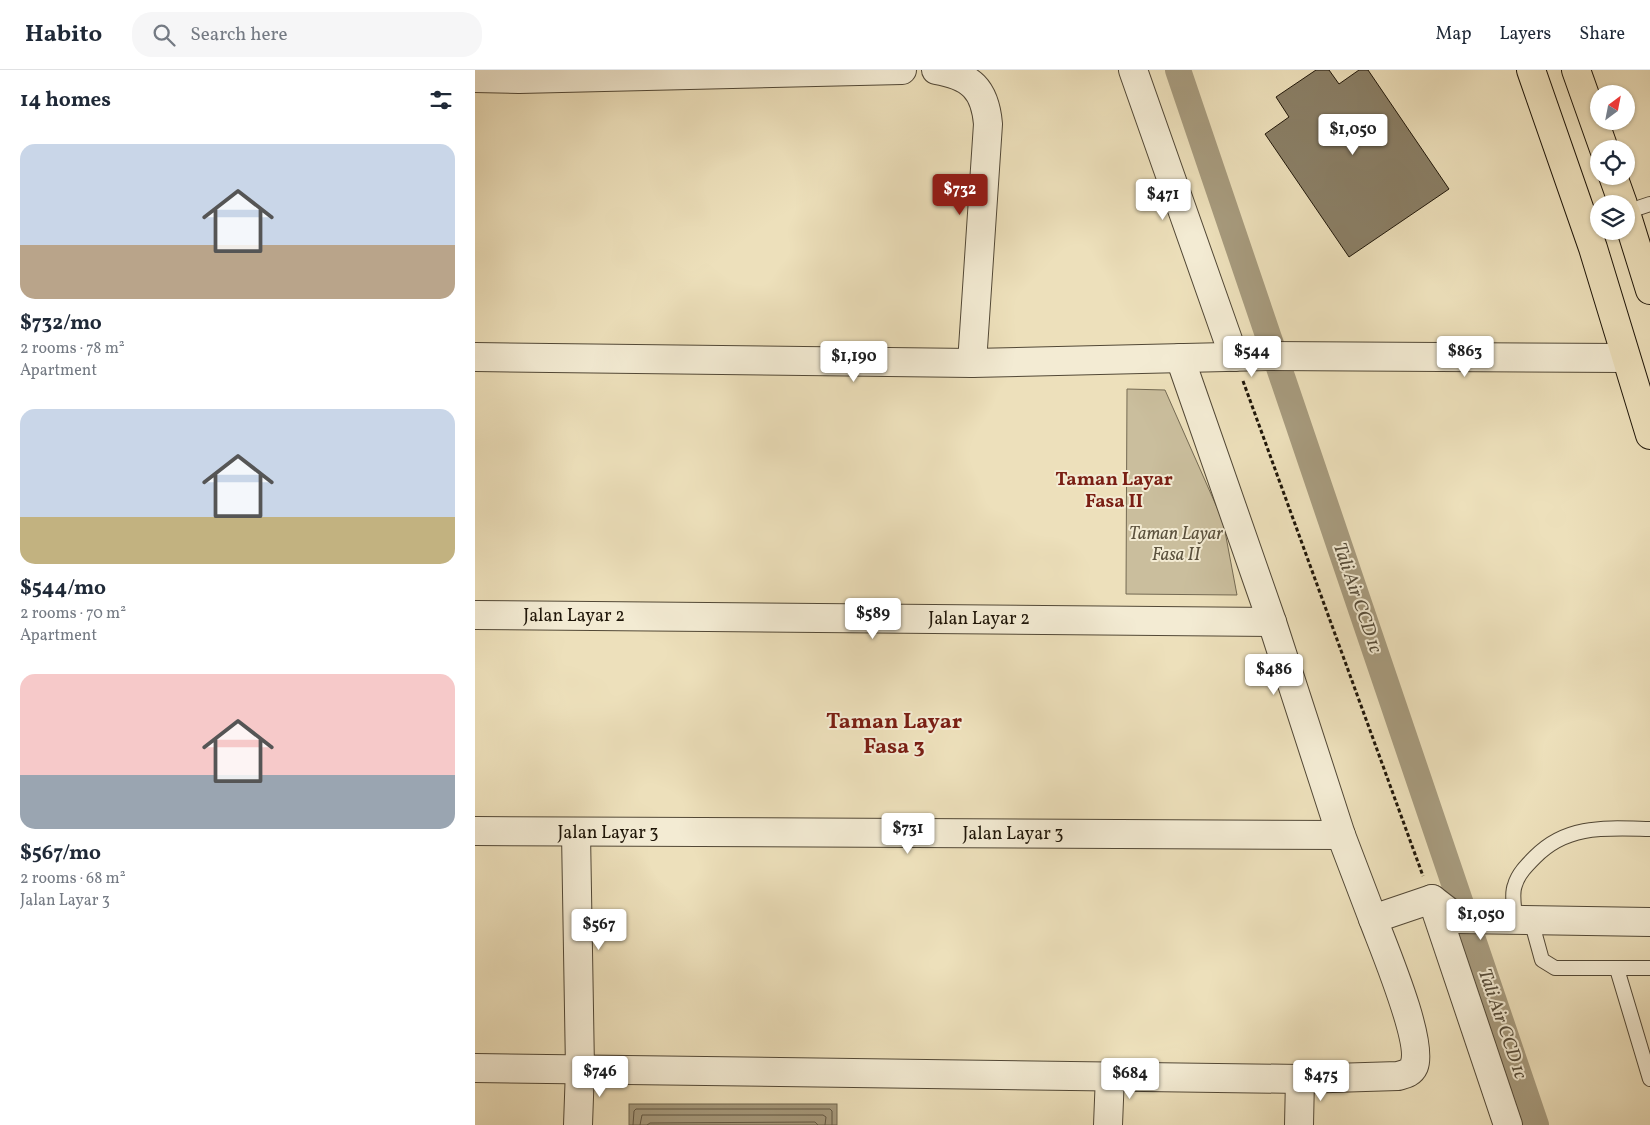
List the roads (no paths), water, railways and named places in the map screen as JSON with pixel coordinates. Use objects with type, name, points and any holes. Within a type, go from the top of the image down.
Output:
[{"type":"main road","points":[[1531,70],[1593,248],[1650,435]]},
{"type":"main road","points":[[1576,70],[1601,140]]},
{"type":"main road","points":[[1634,240],[1649,287]]},
{"type":"street","points":[[475,78],[519,74],[902,70]]},
{"type":"street","points":[[936,70],[965,78],[983,98],[987,109],[988,124],[972,364]]},
{"type":"street","points":[[1133,70],[1234,357]]},
{"type":"street","points":[[475,357],[972,364],[1268,356],[1625,358]]},
{"type":"street","points":[[475,1068],[1300,1079],[1398,1076],[1411,1071],[1414,1064],[1413,1039],[1405,1009],[1341,835],[1272,622],[1180,358]]},
{"type":"street","name":"Jalan Layar 2","points":[[475,615],[1272,622]]},
{"type":"street","name":"Jalan Layar 3","points":[[475,831],[576,833],[1341,835]]},
{"type":"street","points":[[576,833],[580,1069],[578,1125]]},
{"type":"street","points":[[1373,919],[1432,899]]},
{"type":"street","points":[[1432,899],[1458,919],[1650,922]]},
{"type":"street","points":[[1432,899],[1507,1125]]},
{"type":"street","points":[[1109,1125],[1110,1075]]},
{"type":"street","points":[[1299,1125],[1300,1079]]},
{"type":"lane","points":[[1635,210],[1650,204]]},
{"type":"lane","points":[[1650,829],[1595,828],[1576,831],[1558,839],[1542,850],[1520,874],[1514,887],[1517,920],[1542,960],[1555,968],[1650,968]]},
{"type":"lane","points":[[1617,969],[1650,1079]]},
{"type":"water","points":[[629,1104],[837,1104],[837,1125],[629,1125]]},
{"type":"waterway","name":"Tali Air CCD 1c","points":[[1178,70],[1536,1125]]},
{"type":"district","name":"Taman Layar Fasa II","points":[[1114,491]]},
{"type":"district","name":"Taman Layar Fasa 3","points":[[894,734]]}]
